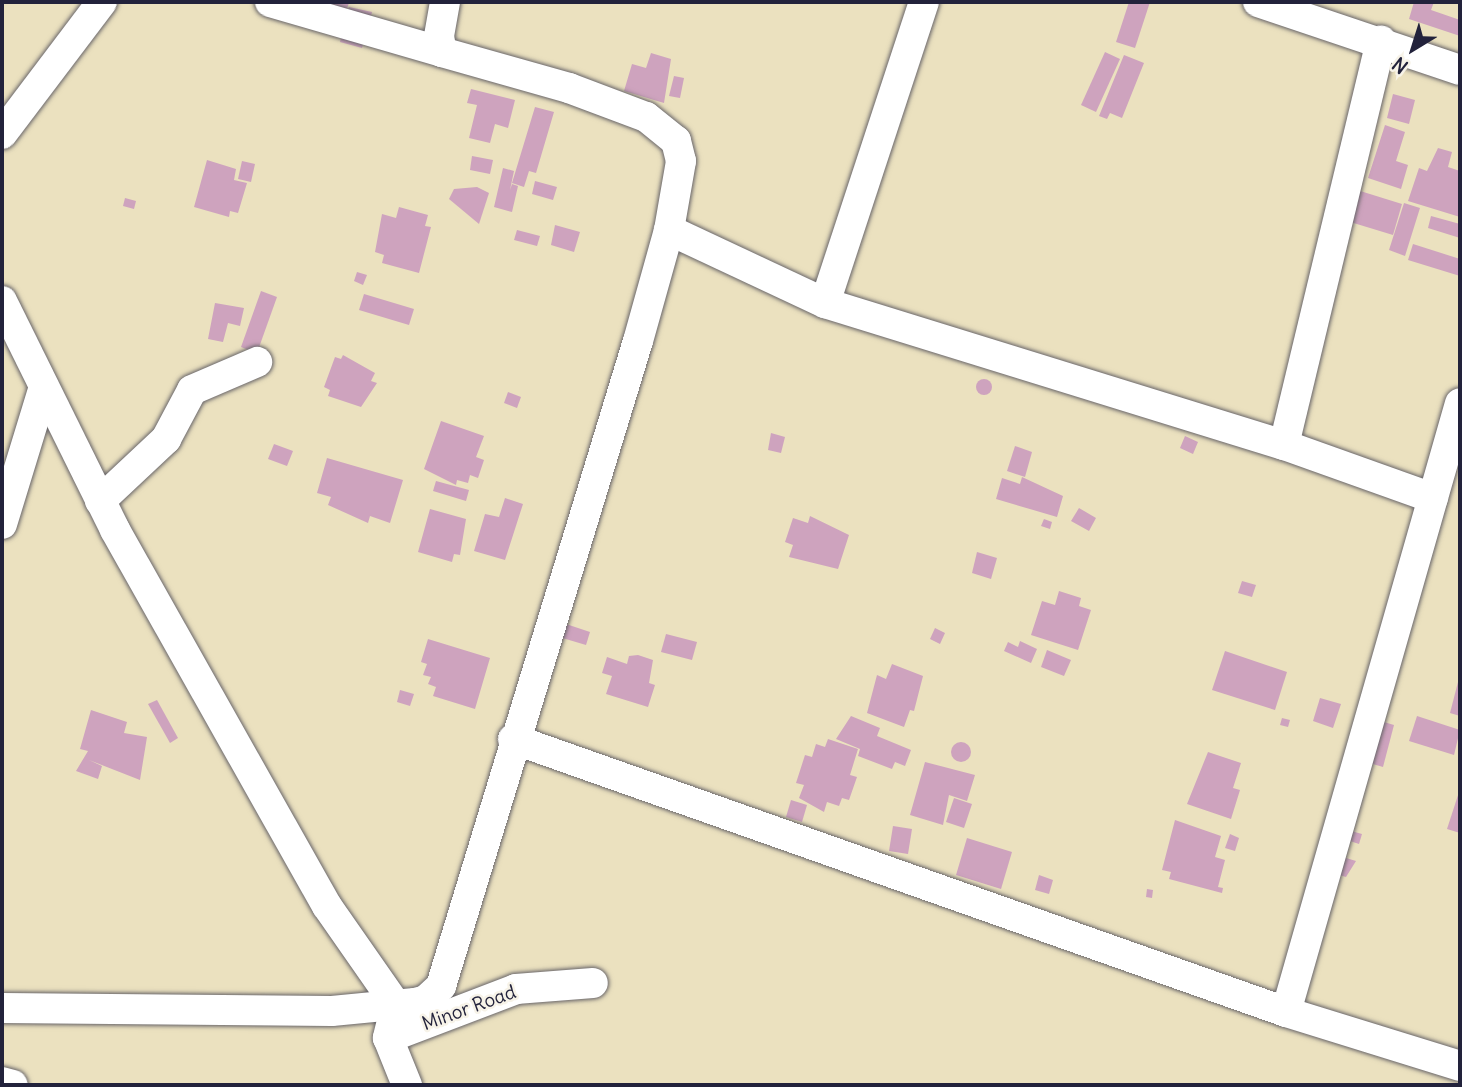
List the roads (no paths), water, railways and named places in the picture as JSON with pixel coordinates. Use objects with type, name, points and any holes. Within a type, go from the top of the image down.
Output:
[{"type":"street","points":[[2,134],[102,2]]},
{"type":"street","points":[[2,1008],[332,1011],[426,1000],[441,986],[513,739],[669,230],[681,161],[677,141],[664,130],[606,100],[270,2]]},
{"type":"street","points":[[442,52],[439,36],[445,2]]},
{"type":"street","points":[[825,303],[924,2]]},
{"type":"street","points":[[1258,2],[1381,40],[1460,71]]},
{"type":"street","points":[[1284,445],[1381,40]]},
{"type":"street","points":[[669,230],[825,303],[1284,445],[1433,498]]},
{"type":"street","points":[[2,301],[100,501],[327,906],[396,1005],[388,1038],[407,1085]]},
{"type":"street","points":[[100,501],[166,439],[192,390],[257,362]]},
{"type":"street","points":[[2,524],[44,387]]},
{"type":"street","points":[[1286,1012],[1460,403]]},
{"type":"street","points":[[513,739],[1286,1012],[1460,1066]]},
{"type":"street","name":"Minor Road","points":[[388,1038],[516,989],[593,983]]},
{"type":"street","points":[[2,1082],[13,1085]]}]
